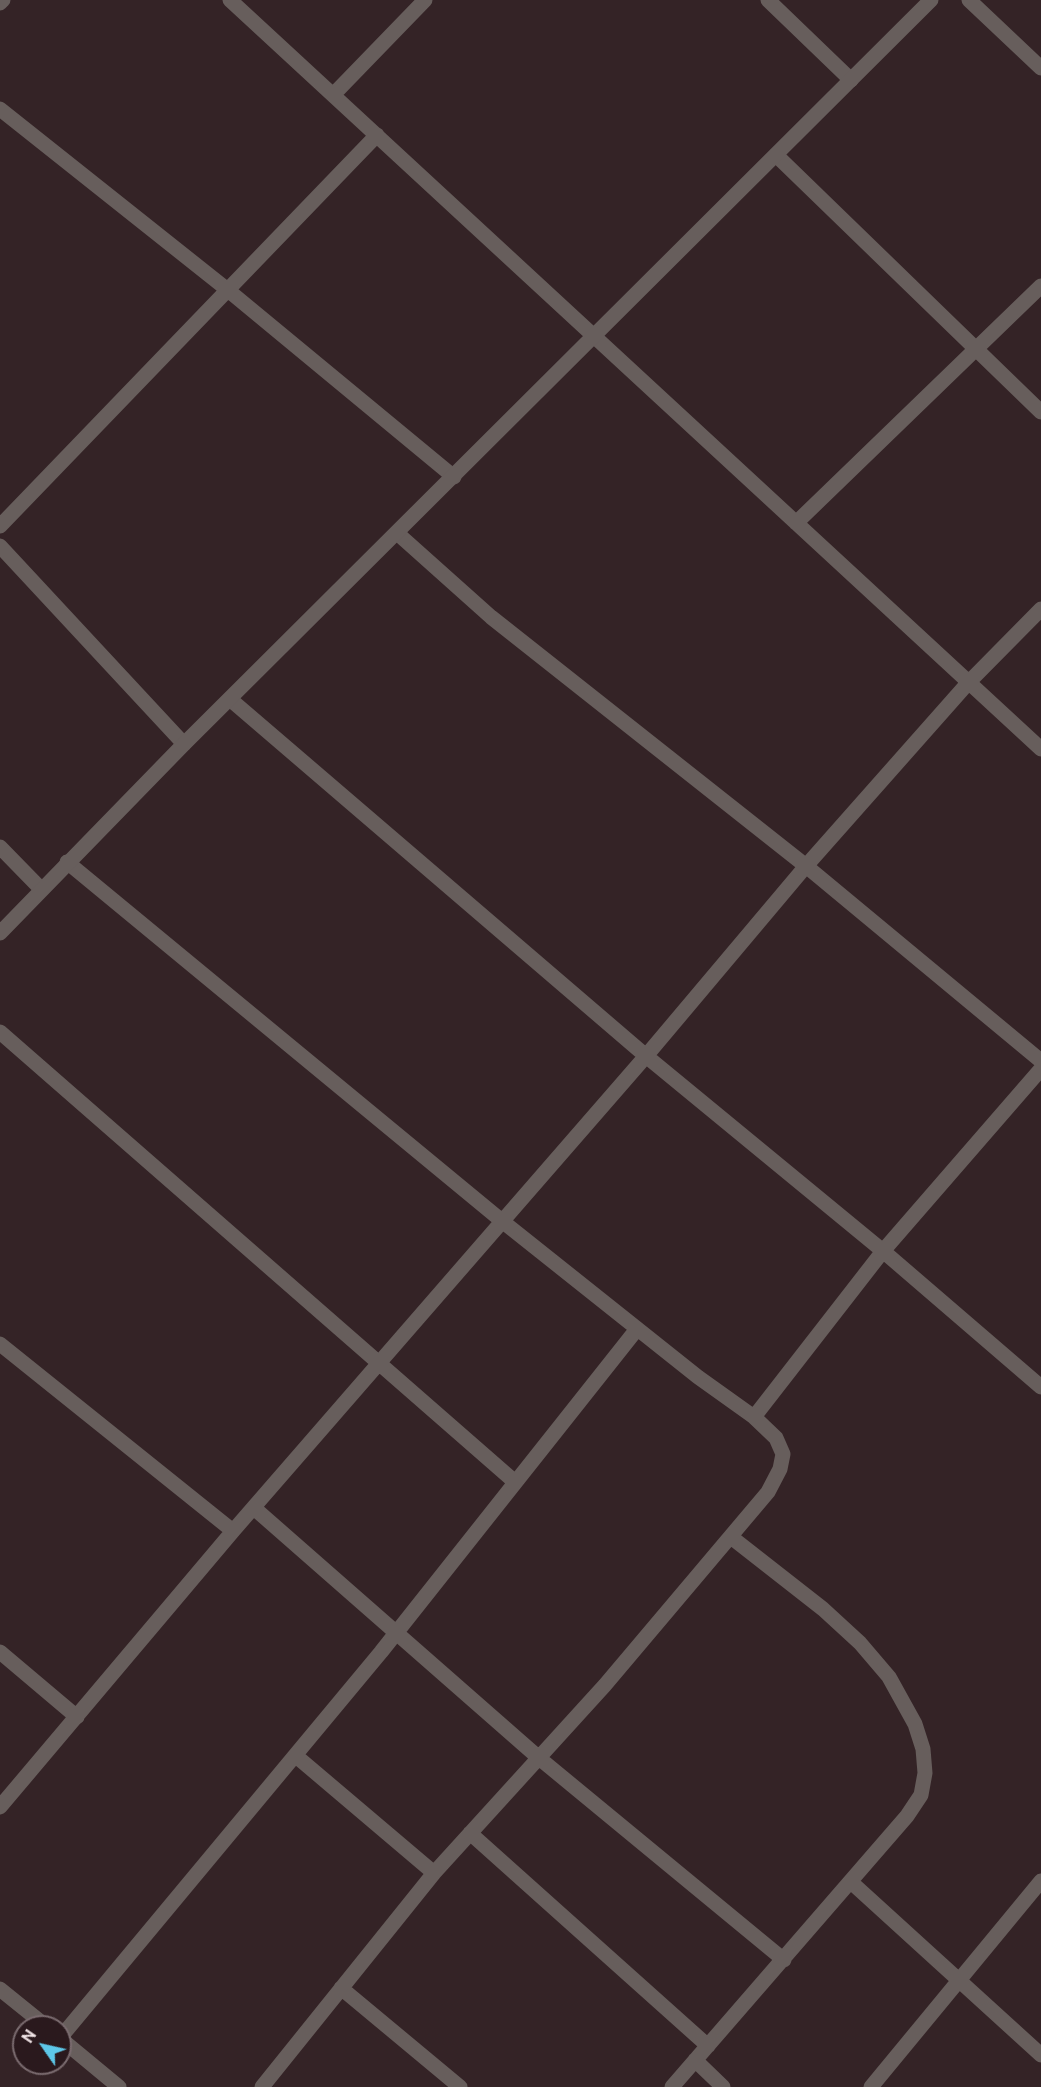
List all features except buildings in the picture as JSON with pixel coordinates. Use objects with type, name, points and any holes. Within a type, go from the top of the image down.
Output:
[{"type":"street","points":[[230,0],[1041,749]]},
{"type":"street","points":[[333,95],[424,0]]},
{"type":"street","points":[[768,0],[851,80]]},
{"type":"street","points":[[0,933],[184,744],[231,700],[931,0]]},
{"type":"street","points":[[969,0],[1041,68]]},
{"type":"street","points":[[0,109],[229,291],[454,477]]},
{"type":"street","points":[[0,526],[229,291],[376,135]]},
{"type":"street","points":[[776,155],[1041,412]]},
{"type":"street","points":[[796,523],[1041,286]]},
{"type":"street","points":[[396,533],[491,617],[806,866],[1041,1061]]},
{"type":"street","points":[[0,546],[184,744]]},
{"type":"street","points":[[0,1807],[232,1531],[646,1056],[806,866],[968,682],[1041,609]]},
{"type":"street","points":[[231,700],[646,1056],[883,1251],[1041,1387]]},
{"type":"street","points":[[0,847],[41,889]]},
{"type":"street","points":[[67,862],[502,1221],[637,1329],[754,1417],[778,1442],[783,1454],[782,1462],[768,1492],[731,1537],[539,1758],[434,1873],[262,2087]]},
{"type":"street","points":[[0,1032],[515,1482]]},
{"type":"street","points":[[754,1417],[883,1251],[1041,1070]]},
{"type":"street","points":[[72,2026],[397,1632],[637,1329]]},
{"type":"street","points":[[0,1344],[232,1531]]},
{"type":"street","points":[[254,1508],[539,1758],[784,1960]]},
{"type":"street","points":[[672,2087],[908,1816],[921,1795],[923,1749],[915,1724],[889,1677],[860,1642],[823,1609],[731,1537]]},
{"type":"street","points":[[0,1652],[77,1717]]},
{"type":"street","points":[[296,1756],[434,1873]]},
{"type":"street","points":[[470,1833],[708,2046]]},
{"type":"street","points":[[871,2087],[1041,1881]]},
{"type":"street","points":[[851,1882],[1041,2055]]},
{"type":"street","points":[[341,1988],[460,2087]]},
{"type":"street","points":[[0,1989],[31,2015]]},
{"type":"street","points":[[72,2048],[119,2087]]},
{"type":"street","points":[[695,2060],[723,2087]]}]
